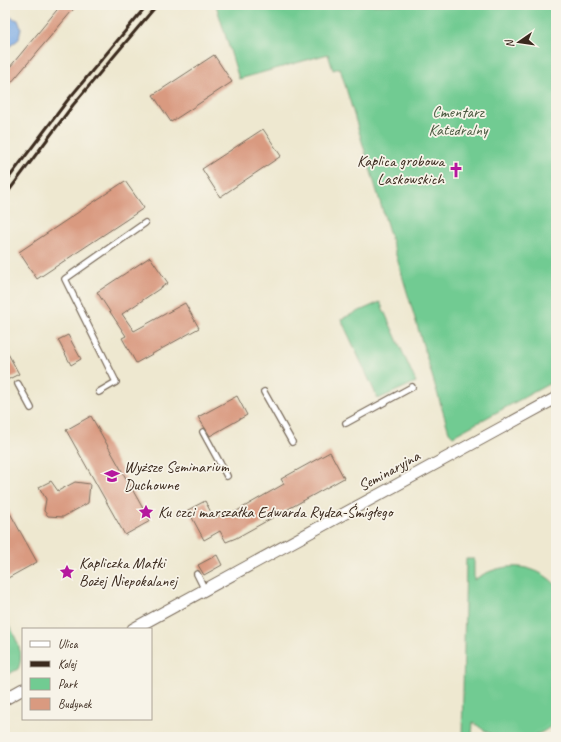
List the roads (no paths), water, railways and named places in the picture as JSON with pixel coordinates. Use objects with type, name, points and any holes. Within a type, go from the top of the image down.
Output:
[{"type":"street","name":"Seminaryjna","points":[[134,628],[556,398]]},
{"type":"street","points":[[5,698],[22,690]]},
{"type":"lane","points":[[99,392],[116,382],[65,279],[146,223]]},
{"type":"lane","points":[[18,384],[31,408]]},
{"type":"lane","points":[[346,423],[412,387]]},
{"type":"lane","points":[[264,392],[292,442]]},
{"type":"lane","points":[[203,432],[227,476]]},
{"type":"lane","points":[[197,574],[204,590]]},
{"type":"water","points":[[10,17],[18,20],[21,28],[19,39],[5,50],[5,18]]},
{"type":"railway","points":[[5,183],[67,101],[147,5]]},
{"type":"railway","points":[[5,196],[73,105],[157,5]]},
{"type":"place","name":"Kaplica grobowa Laskowskich","points":[[456,170]]},
{"type":"place","name":"Wyższe Seminarium Duchowne","points":[[112,476]]},
{"type":"place","name":"Ku czci marszałka Edwarda Rydza-Śmigłego","points":[[146,512]]},
{"type":"place","name":"Kapliczka Matki Bożej Niepokalanej","points":[[67,572]]},
{"type":"park label","name":"Cmentarz Katedralny","points":[[458,121]]}]
